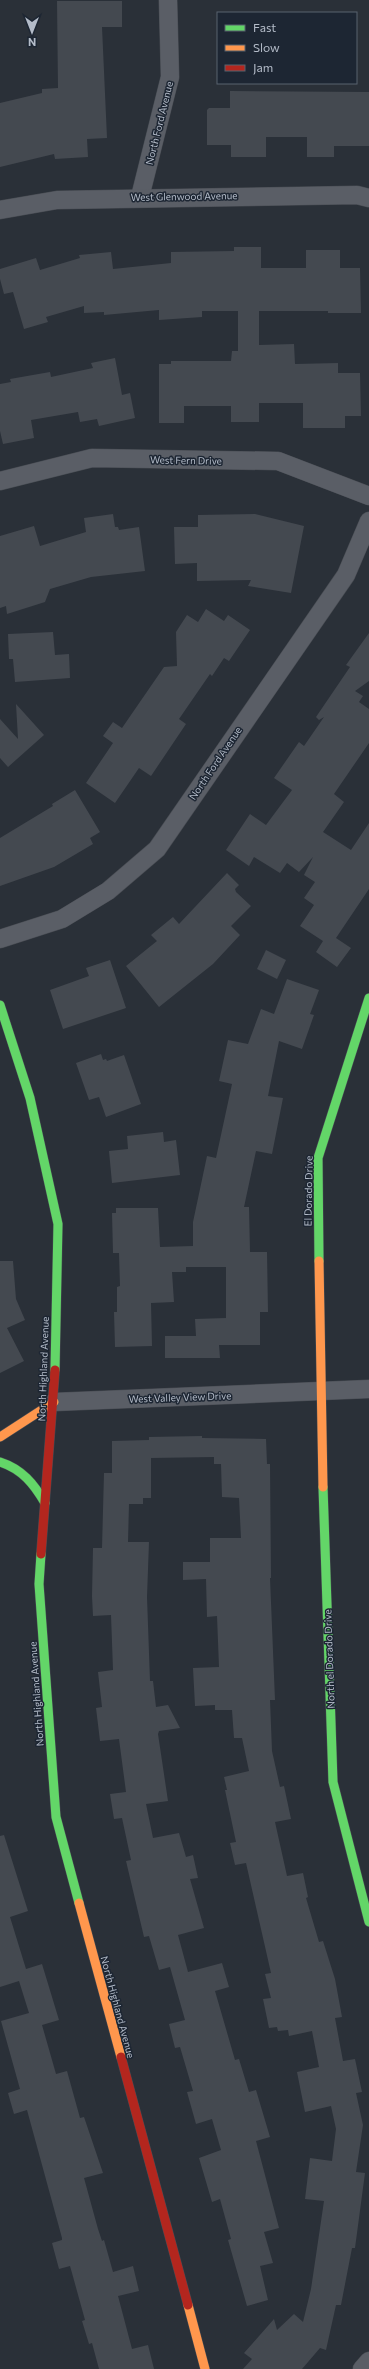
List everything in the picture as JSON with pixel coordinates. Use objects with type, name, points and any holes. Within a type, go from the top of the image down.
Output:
[{"type":"street","name":"North Ford Avenue","points":[[140,197],[170,76],[168,0]]},
{"type":"street","name":"West Glenwood Avenue","points":[[0,210],[57,200],[140,197],[357,194],[369,198]]},
{"type":"street","name":"West Fern Drive","points":[[0,481],[92,458],[278,462],[369,496]]},
{"type":"street","name":"North Ford Avenue","points":[[0,939],[62,919],[108,891],[157,849],[346,575],[369,521]]},
{"type":"street","name":"El Dorado Drive","points":[[320,1391],[318,1158],[369,998]]},
{"type":"street","name":"North Highland Avenue","points":[[0,1005],[30,1098],[58,1224],[54,1402],[38,1584],[56,1817],[204,2369]]},
{"type":"street","name":"West Valley View Drive","points":[[54,1402],[369,1389]]},
{"type":"street","name":"North el Dorado Drive","points":[[320,1391],[333,1782],[369,1922]]},
{"type":"street","points":[[0,1437],[54,1402]]},
{"type":"street","points":[[0,1462],[8,1464],[32,1480],[45,1503]]},
{"type":"street","points":[[362,2369],[369,2361]]},
{"type":"building","points":[[57,1],[122,1],[122,27],[102,27],[107,138],[87,139],[88,157],[55,159],[54,154],[0,167],[0,103],[42,93],[42,89],[58,88]]},
{"type":"building","points":[[230,91],[369,92],[369,146],[334,146],[334,157],[307,157],[307,137],[266,137],[266,157],[231,157],[231,145],[207,145],[207,110],[209,108],[230,108]]},
{"type":"building","points":[[234,247],[261,247],[261,268],[306,268],[306,250],[340,250],[340,268],[360,268],[361,313],[328,313],[328,311],[259,311],[259,345],[294,344],[295,364],[338,363],[338,373],[360,373],[361,416],[345,416],[345,428],[303,428],[303,403],[259,403],[259,422],[231,422],[231,406],[184,406],[184,423],[159,423],[159,364],[171,364],[171,361],[231,361],[232,351],[238,351],[238,311],[202,311],[202,317],[159,320],[159,310],[104,315],[104,312],[84,313],[84,306],[46,317],[48,322],[24,329],[13,292],[4,294],[0,279],[0,269],[36,258],[40,270],[80,258],[79,255],[111,252],[113,269],[171,263],[171,252],[234,251]]},
{"type":"building","points":[[115,358],[122,395],[130,393],[135,418],[99,426],[97,419],[80,422],[78,412],[31,420],[34,438],[3,444],[0,431],[0,384],[11,382],[10,379],[50,372],[51,377],[93,368],[91,363]]},
{"type":"building","points":[[113,514],[115,527],[118,527],[119,530],[139,527],[145,571],[91,577],[50,589],[45,602],[7,614],[6,606],[0,608],[0,536],[34,526],[40,546],[86,532],[84,518]]},
{"type":"building","points":[[255,514],[304,526],[291,593],[248,586],[251,580],[197,581],[197,563],[175,564],[174,527],[198,527],[198,515]]},
{"type":"building","points":[[206,609],[224,621],[228,615],[250,630],[229,661],[224,658],[212,676],[210,674],[179,719],[186,724],[151,776],[139,768],[115,803],[86,783],[113,743],[103,736],[113,722],[122,728],[164,667],[177,666],[176,632],[187,615],[198,622]]},
{"type":"building","points":[[53,632],[55,655],[69,654],[70,678],[15,682],[13,659],[9,659],[8,634]]},
{"type":"building","points":[[369,633],[369,681],[355,691],[363,696],[359,702],[369,709],[369,743],[334,794],[344,802],[323,832],[351,850],[369,823],[369,889],[336,938],[351,948],[337,967],[316,952],[323,941],[300,926],[314,905],[304,898],[315,882],[304,875],[313,857],[299,872],[287,863],[280,873],[254,857],[249,866],[226,850],[250,814],[266,825],[292,790],[274,778],[299,742],[304,746],[324,717],[319,720],[316,717],[350,667],[346,665]]},
{"type":"building","points":[[16,704],[44,735],[8,767],[0,758],[0,719],[18,739]]},
{"type":"building","points":[[75,790],[100,832],[90,838],[93,844],[54,867],[0,886],[0,838],[53,806],[52,804]]},
{"type":"building","points":[[227,873],[239,885],[235,889],[236,892],[251,906],[231,926],[240,935],[213,964],[159,1007],[126,966],[157,941],[151,935],[173,917],[179,924]]},
{"type":"building","points":[[266,950],[286,960],[277,979],[257,969]]},
{"type":"building","points":[[110,960],[126,1008],[63,1029],[50,990],[89,976],[86,968]]},
{"type":"building","points":[[287,979],[319,990],[310,1014],[314,1015],[302,1049],[279,1041],[268,1096],[283,1098],[272,1154],[256,1151],[244,1207],[249,1207],[250,1252],[267,1252],[268,1312],[260,1312],[260,1345],[219,1345],[220,1358],[165,1358],[165,1336],[196,1336],[195,1319],[226,1318],[226,1267],[186,1267],[186,1272],[172,1272],[174,1302],[151,1303],[152,1346],[115,1347],[114,1312],[117,1312],[117,1287],[120,1286],[119,1253],[113,1253],[112,1213],[116,1213],[116,1208],[158,1208],[160,1247],[193,1246],[193,1222],[207,1156],[216,1158],[232,1084],[219,1081],[228,1040],[248,1044],[261,1009],[274,1014]]},
{"type":"building","points":[[101,1054],[103,1060],[106,1059],[107,1061],[124,1055],[141,1104],[106,1117],[99,1097],[89,1100],[76,1063]]},
{"type":"building","points":[[163,1132],[164,1142],[176,1140],[180,1175],[112,1183],[109,1151],[128,1149],[127,1136]]},
{"type":"building","points":[[0,1261],[13,1261],[16,1299],[25,1320],[7,1328],[24,1361],[0,1373]]},
{"type":"building","points":[[202,1436],[202,1438],[266,1439],[267,1464],[270,1464],[270,1578],[275,1700],[270,1700],[272,1751],[280,1787],[284,1786],[291,1819],[275,1822],[287,1876],[303,1873],[308,1897],[306,1898],[319,1942],[323,1941],[335,1979],[342,2017],[335,2018],[343,2061],[355,2059],[362,2092],[356,2093],[363,2125],[356,2172],[365,2173],[355,2248],[352,2248],[341,2305],[336,2305],[326,2350],[320,2348],[302,2369],[243,2369],[252,2359],[244,2353],[274,2319],[277,2330],[294,2314],[303,2322],[311,2289],[324,2201],[305,2199],[310,2158],[332,2161],[336,2129],[331,2106],[305,2112],[297,2072],[319,2067],[312,2031],[289,2036],[288,2030],[278,2031],[277,2027],[269,2028],[263,1999],[271,1998],[265,1974],[271,1973],[246,1863],[235,1865],[230,1843],[236,1842],[225,1790],[227,1790],[224,1777],[249,1771],[242,1738],[234,1738],[232,1710],[215,1710],[215,1705],[195,1706],[193,1668],[219,1667],[217,1616],[207,1617],[206,1579],[183,1580],[183,1562],[210,1562],[210,1538],[241,1538],[239,1498],[222,1497],[221,1464],[214,1464],[214,1457],[151,1458],[151,1498],[143,1498],[143,1504],[129,1504],[128,1542],[149,1542],[147,1597],[150,1681],[153,1681],[156,1707],[168,1705],[180,1728],[159,1731],[158,1734],[168,1801],[146,1804],[153,1838],[179,1833],[186,1857],[193,1855],[198,1878],[190,1879],[204,1928],[178,1935],[188,1972],[222,1963],[229,1987],[215,1991],[235,2060],[239,2059],[249,2092],[256,2090],[270,2137],[256,2141],[279,2228],[264,2232],[273,2263],[260,2266],[268,2300],[247,2306],[228,2240],[231,2239],[220,2199],[212,2202],[199,2158],[221,2150],[212,2119],[196,2124],[187,2092],[193,2091],[180,2047],[175,2048],[169,2024],[185,2020],[170,1967],[159,1970],[149,1936],[144,1937],[126,1861],[131,1860],[122,1818],[114,1819],[110,1794],[126,1792],[119,1739],[100,1741],[96,1708],[102,1707],[98,1672],[113,1670],[111,1615],[93,1616],[92,1596],[93,1548],[102,1548],[104,1473],[112,1473],[112,1441],[149,1440],[149,1437]]},
{"type":"building","points":[[4,1835],[28,1911],[10,1917],[26,1969],[42,1964],[59,2020],[42,2025],[56,2074],[67,2071],[80,2118],[84,2117],[103,2173],[84,2178],[98,2229],[102,2241],[104,2240],[113,2272],[133,2266],[139,2291],[118,2296],[132,2349],[148,2345],[154,2369],[99,2369],[92,2343],[89,2344],[82,2321],[85,2320],[70,2266],[59,2269],[52,2243],[62,2240],[62,2238],[27,2110],[14,2114],[8,2093],[20,2089],[1,2021],[29,2013],[19,1981],[0,1987],[0,1836]]},
{"type":"traffic: fast","points":[[319,1261],[318,1158],[369,998]]},
{"type":"traffic: fast","points":[[0,1005],[30,1098],[58,1224],[55,1370]]},
{"type":"traffic: fast","points":[[0,1462],[15,1469],[27,1478],[45,1503]]},
{"type":"traffic: fast","points":[[323,1487],[333,1782],[369,1922]]},
{"type":"traffic: fast","points":[[41,1554],[39,1584],[56,1817],[79,1903]]},
{"type":"traffic: slow","points":[[319,1261],[323,1487]]},
{"type":"traffic: slow","points":[[0,1437],[54,1402]]},
{"type":"traffic: slow","points":[[79,1903],[121,2057]]},
{"type":"traffic: slow","points":[[188,2305],[205,2369]]},
{"type":"traffic: jam","points":[[41,1554],[55,1370]]},
{"type":"traffic: jam","points":[[121,2057],[188,2305]]}]
